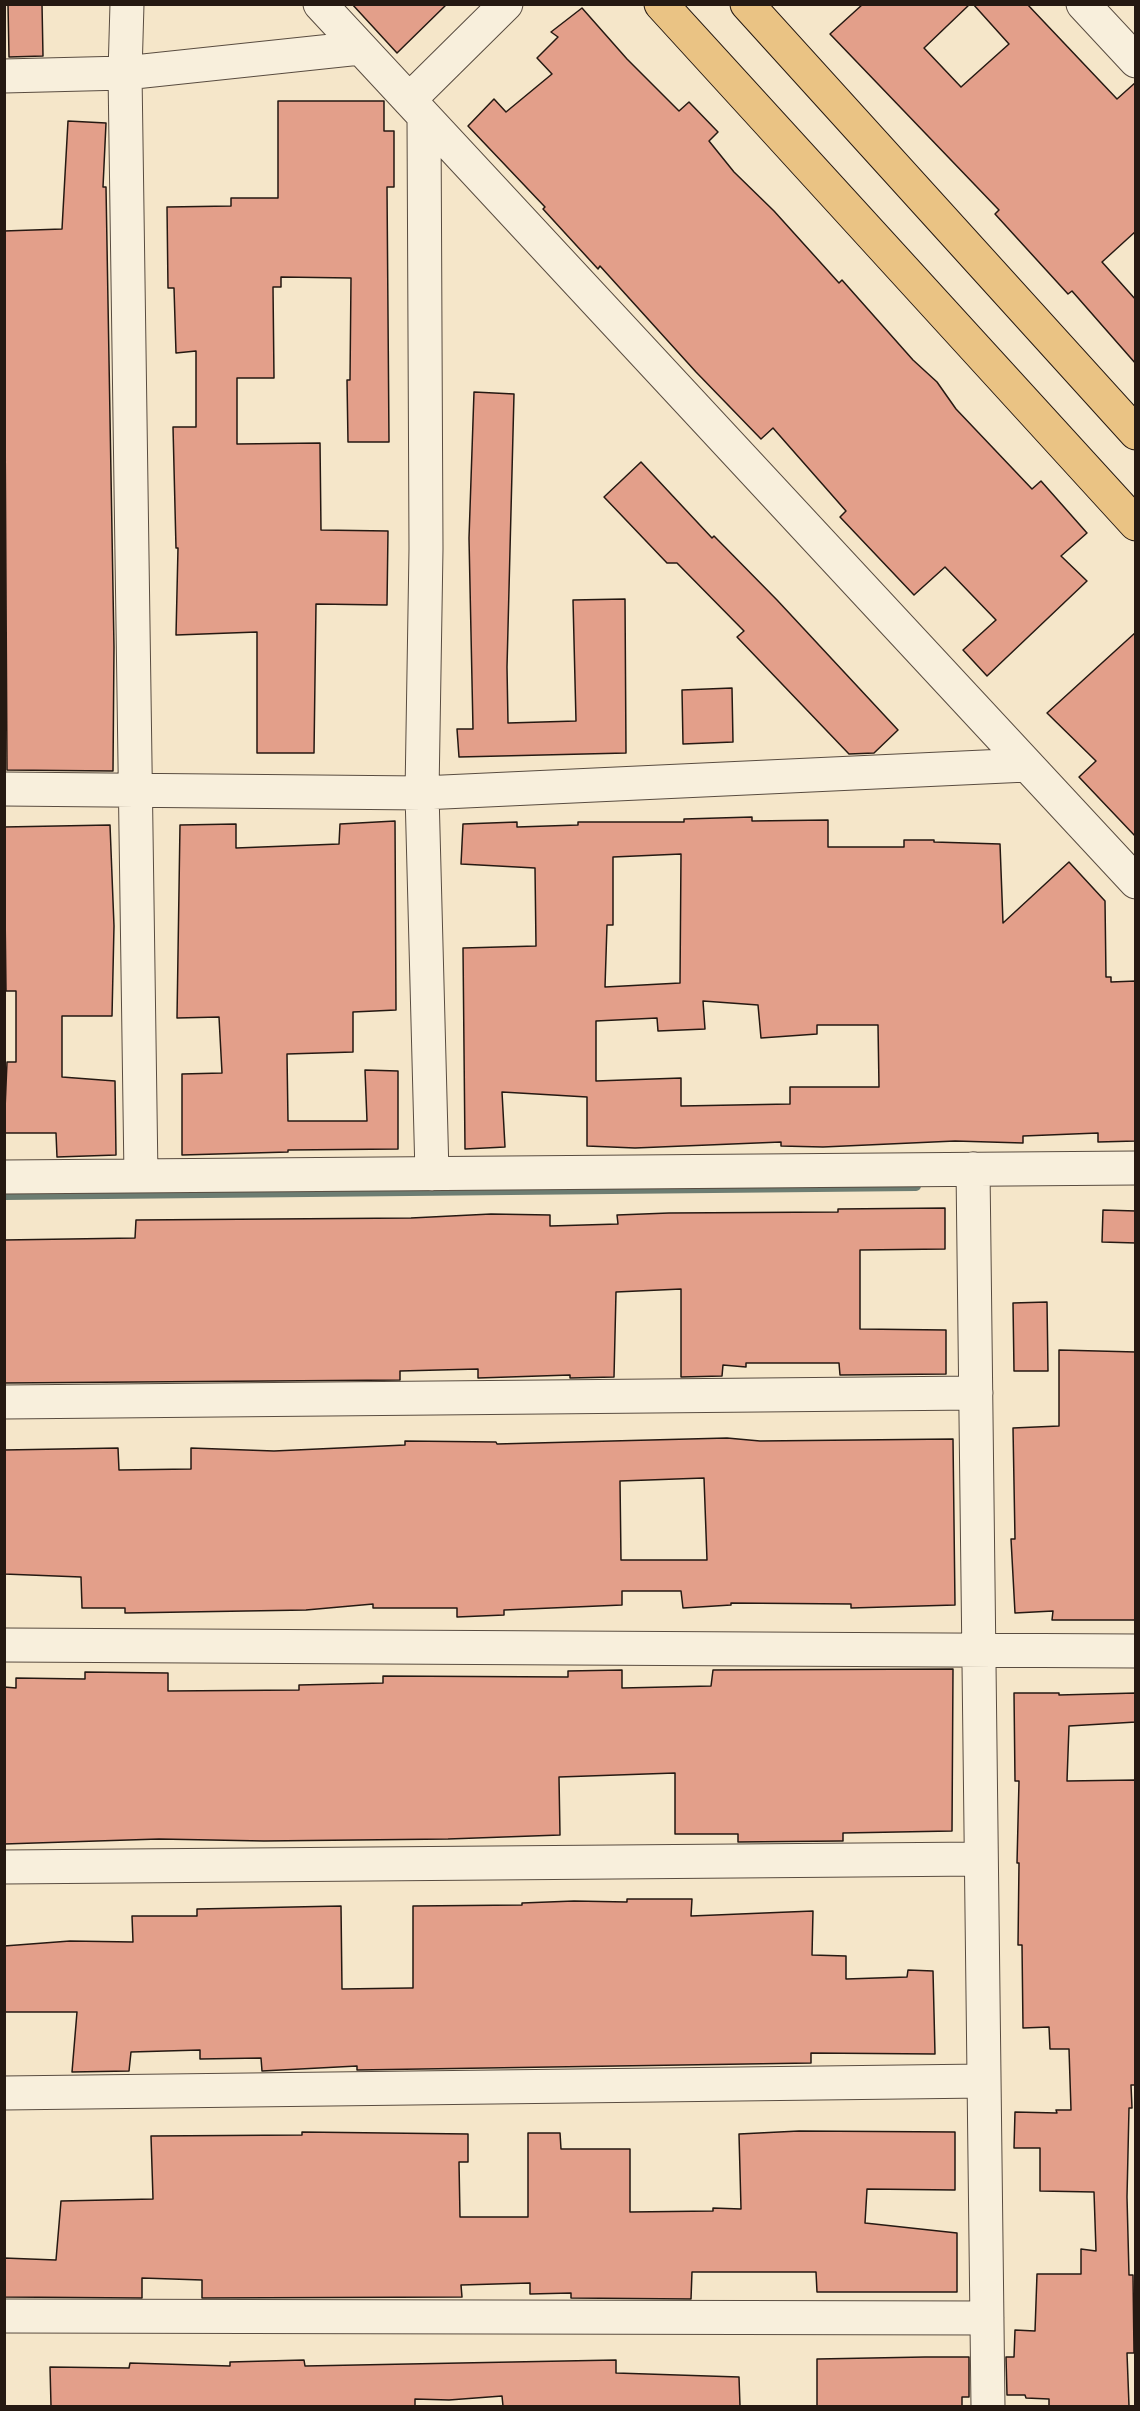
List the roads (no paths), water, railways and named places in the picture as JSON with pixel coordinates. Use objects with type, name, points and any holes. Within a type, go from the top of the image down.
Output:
[{"type":"main road","points":[[661,4],[1136,524]]},
{"type":"main road","points":[[747,4],[1136,434]]},
{"type":"street","points":[[127,4],[125,73],[141,1176]]},
{"type":"street","points":[[320,4],[1136,882]]},
{"type":"street","points":[[432,1174],[422,793],[426,549],[416,109],[506,4]]},
{"type":"street","points":[[1083,4],[1136,61]]},
{"type":"street","points":[[4,76],[125,73],[360,48]]},
{"type":"street","points":[[4,789],[422,793],[1027,765]]},
{"type":"street","points":[[4,1177],[1136,1168]]},
{"type":"street","points":[[973,1169],[988,2406]]},
{"type":"street","points":[[4,1402],[976,1393]]},
{"type":"street","points":[[4,1645],[1136,1651]]},
{"type":"street","points":[[4,1867],[981,1859]]},
{"type":"street","points":[[4,2093],[984,2081]]},
{"type":"street","points":[[4,2316],[987,2318]]},
{"type":"waterway","points":[[4,1195],[916,1186]]}]
